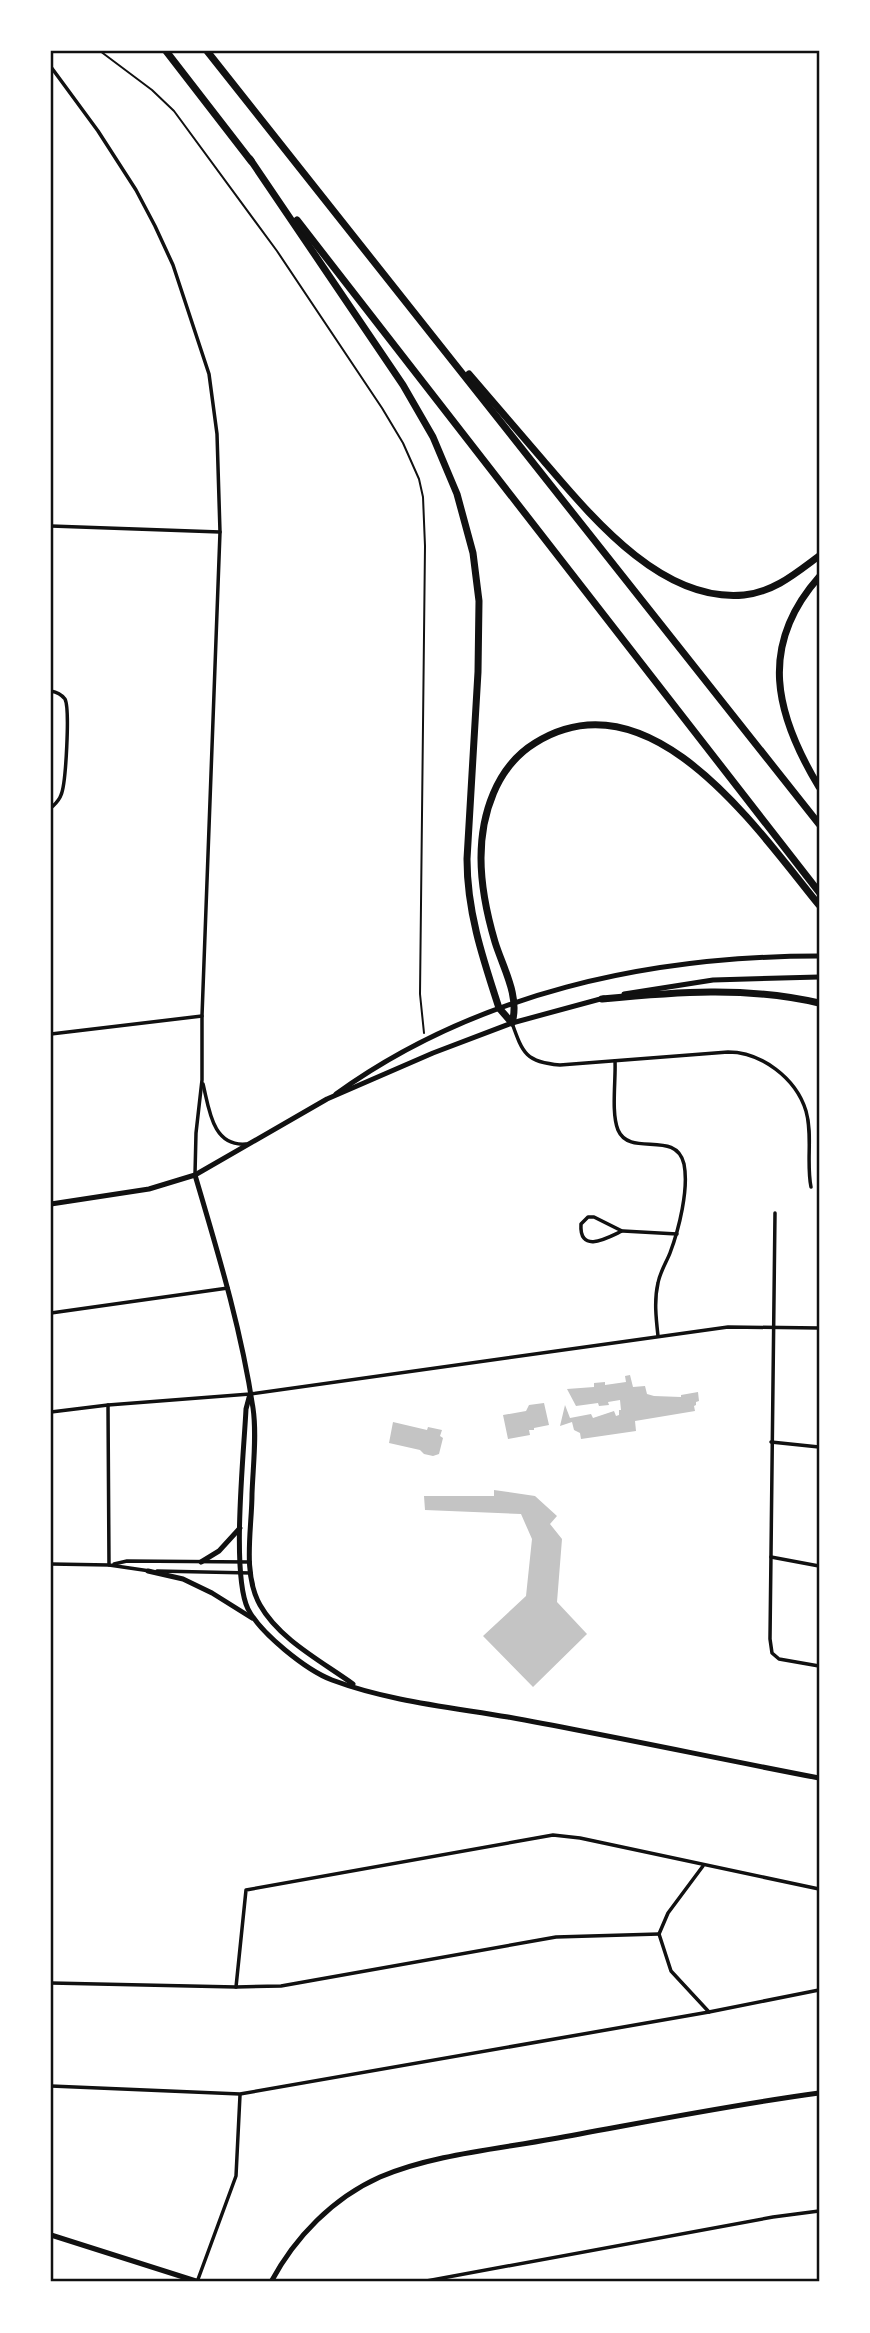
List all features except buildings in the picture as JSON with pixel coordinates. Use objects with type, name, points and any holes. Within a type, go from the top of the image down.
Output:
[{"type":"highway","points":[[166,51],[819,892]]},
{"type":"highway","points":[[207,51],[819,824]]},
{"type":"highway","points":[[250,159],[350,303],[421,415],[449,473],[469,533],[480,618],[467,891],[477,939],[499,1008],[512,1023]]},
{"type":"highway","points":[[373,260],[572,493],[609,532],[646,563],[694,589],[716,594],[744,594],[773,587],[819,556]]},
{"type":"highway","points":[[819,577],[787,624],[779,675],[780,690],[791,731],[819,787]]},
{"type":"highway","points":[[512,1023],[515,1002],[486,908],[481,856],[484,828],[493,793],[505,771],[531,745],[556,731],[585,724],[612,725],[640,733],[676,753],[703,774],[733,804],[819,905]]},
{"type":"highway","points":[[602,999],[724,991],[819,1003]]},
{"type":"street","points":[[51,67],[136,190],[173,265],[209,374],[217,434],[220,532],[202,1016],[202,1080],[195,1175],[247,1360],[254,1410],[251,1562],[254,1592],[269,1618],[302,1648],[358,1687]]},
{"type":"street","points":[[51,526],[220,532]]},
{"type":"street","points":[[51,691],[64,698],[67,714],[64,786],[59,800],[51,808]]},
{"type":"street","points":[[51,1204],[149,1189],[195,1175],[327,1100],[377,1065],[427,1039],[515,1002],[594,979],[674,964],[759,956],[819,956]]},
{"type":"street","points":[[327,1100],[433,1053],[512,1023],[602,999],[653,988],[713,980],[819,976]]},
{"type":"street","points":[[51,1034],[202,1016]]},
{"type":"street","points":[[512,1023],[525,1052],[537,1062],[560,1066],[728,1052],[740,1052],[763,1060],[785,1077],[807,1112],[808,1174],[811,1187]]},
{"type":"street","points":[[615,1061],[616,1119],[620,1134],[634,1144],[656,1143],[672,1148],[680,1155],[683,1163],[684,1190],[677,1234],[659,1281],[656,1297],[659,1337]]},
{"type":"street","points":[[202,1080],[211,1119],[220,1134],[229,1141],[252,1143]]},
{"type":"street","points":[[775,1213],[769,1639],[772,1653],[779,1659],[819,1666]]},
{"type":"street","points":[[622,1231],[596,1242],[582,1235],[581,1224],[588,1217],[594,1217],[622,1231],[677,1234]]},
{"type":"street","points":[[51,1313],[228,1288]]},
{"type":"street","points":[[51,1412],[250,1394],[728,1327],[819,1328]]},
{"type":"street","points":[[250,1394],[246,1409],[240,1528],[241,1573],[246,1605],[253,1618]]},
{"type":"street","points":[[108,1405],[109,1565]]},
{"type":"street","points":[[771,1442],[819,1447]]},
{"type":"street","points":[[201,1562],[219,1551],[240,1528]]},
{"type":"street","points":[[771,1557],[819,1566]]},
{"type":"street","points":[[109,1565],[127,1561],[251,1562]]},
{"type":"street","points":[[51,1564],[109,1565],[183,1579],[253,1618],[279,1644],[313,1669],[330,1679],[358,1687],[416,1702],[819,1778]]},
{"type":"street","points":[[148,1571],[251,1573]]},
{"type":"street","points":[[236,1987],[246,1890],[553,1836],[580,1838],[819,1889]]},
{"type":"street","points":[[704,1865],[668,1913],[659,1934],[671,1971],[709,2012]]},
{"type":"street","points":[[51,1983],[281,1986],[556,1937],[659,1934]]},
{"type":"street","points":[[51,2087],[240,2094],[709,2012],[819,1990]]},
{"type":"street","points":[[271,2282],[298,2242],[321,2216],[359,2188],[399,2170],[463,2155],[819,2093]]},
{"type":"street","points":[[51,2235],[198,2282],[236,2176],[240,2094]]},
{"type":"street","points":[[421,2282],[819,2211]]},
{"type":"path","points":[[100,51],[161,98],[187,128],[277,251],[382,408],[403,443],[419,479],[423,497],[425,546],[420,1002],[421,1023],[427,1039]]}]
